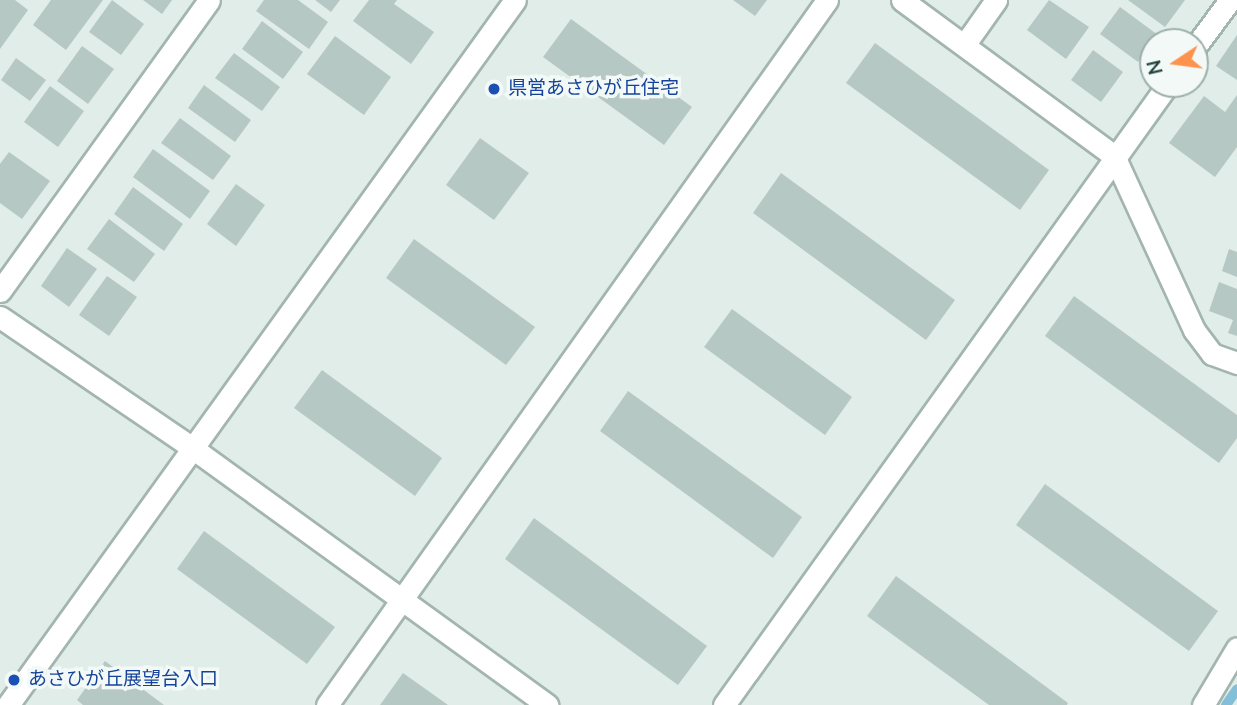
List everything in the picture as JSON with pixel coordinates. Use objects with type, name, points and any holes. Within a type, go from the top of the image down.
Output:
[{"type":"street","points":[[0,291],[209,0]]},
{"type":"street","points":[[8,705],[515,0]]},
{"type":"street","points":[[327,705],[827,0]]},
{"type":"street","points":[[902,0],[1114,156],[1194,330],[1212,354],[1237,363]]},
{"type":"street","points":[[965,44],[996,0]]},
{"type":"street","points":[[1209,28],[1230,0]]},
{"type":"street","points":[[724,705],[1158,98]]},
{"type":"street","points":[[0,317],[191,447],[547,705]]},
{"type":"street","points":[[1203,705],[1237,648]]},
{"type":"building","points":[[0,0],[15,0],[28,10],[0,49]]},
{"type":"building","points":[[51,0],[103,0],[66,50],[33,25]]},
{"type":"building","points":[[112,0],[144,24],[121,55],[89,32]]},
{"type":"building","points":[[143,0],[172,0],[162,14]]},
{"type":"building","points":[[264,0],[298,0],[328,22],[309,49],[256,11]]},
{"type":"building","points":[[315,0],[340,0],[331,12]]},
{"type":"building","points":[[369,0],[397,0],[394,4],[434,32],[411,64],[353,21]]},
{"type":"building","points":[[733,0],[767,0],[755,16]]},
{"type":"building","points":[[1049,0],[1089,27],[1066,59],[1027,30]]},
{"type":"building","points":[[1128,0],[1185,0],[1165,27]]},
{"type":"building","points":[[1120,7],[1148,28],[1139,28],[1138,62],[1100,34]]},
{"type":"building","points":[[571,19],[692,107],[664,145],[543,57]]},
{"type":"building","points":[[262,21],[303,52],[283,79],[242,49]]},
{"type":"building","points":[[1237,35],[1237,80],[1216,66]]},
{"type":"building","points":[[335,36],[391,77],[364,115],[307,74]]},
{"type":"building","points":[[875,43],[1049,170],[1020,210],[846,83]]},
{"type":"building","points":[[82,46],[114,69],[88,104],[57,81]]},
{"type":"building","points":[[1093,50],[1123,72],[1101,102],[1071,80]]},
{"type":"building","points":[[234,53],[280,87],[262,111],[215,78]]},
{"type":"building","points":[[16,58],[46,80],[30,101],[1,80]]},
{"type":"building","points":[[204,85],[251,120],[235,142],[188,108]]},
{"type":"building","points":[[50,86],[84,111],[58,147],[24,122]]},
{"type":"building","points":[[1237,95],[1237,147],[1215,177],[1169,143],[1203,98],[1207,98],[1225,112]]},
{"type":"building","points":[[180,118],[231,156],[213,180],[161,143]]},
{"type":"building","points":[[480,138],[529,173],[494,220],[446,185]]},
{"type":"building","points":[[153,149],[210,191],[190,219],[133,177]]},
{"type":"building","points":[[9,152],[50,181],[22,219],[0,203],[0,164]]},
{"type":"building","points":[[781,173],[955,300],[926,340],[753,213]]},
{"type":"building","points":[[236,184],[265,205],[236,246],[207,224]]},
{"type":"building","points":[[133,187],[183,224],[164,251],[114,214]]},
{"type":"building","points":[[109,219],[155,254],[134,282],[87,249]]},
{"type":"building","points":[[414,239],[535,327],[506,365],[386,278]]},
{"type":"building","points":[[67,248],[97,269],[69,307],[41,286]]},
{"type":"building","points":[[1229,249],[1237,252],[1237,277],[1222,271]]},
{"type":"building","points":[[107,276],[137,297],[109,336],[79,315]]},
{"type":"building","points":[[1219,282],[1237,289],[1237,336],[1228,333],[1233,320],[1209,311]]},
{"type":"building","points":[[1074,296],[1237,415],[1237,438],[1219,463],[1045,336]]},
{"type":"building","points":[[732,309],[852,397],[825,435],[704,347]]},
{"type":"building","points":[[322,370],[442,458],[415,496],[294,408]]},
{"type":"building","points":[[628,391],[802,517],[773,558],[600,431]]},
{"type":"building","points":[[1045,484],[1218,611],[1189,651],[1016,525]]},
{"type":"building","points":[[534,518],[707,646],[678,685],[505,559]]},
{"type":"building","points":[[204,531],[335,627],[307,664],[177,569]]},
{"type":"building","points":[[896,576],[1068,703],[1067,705],[989,705],[867,616]]},
{"type":"building","points":[[105,661],[164,705],[83,705],[77,700]]},
{"type":"building","points":[[403,673],[448,705],[380,705]]},
{"type":"waterway","points":[[1226,705],[1237,689]]},
{"type":"place","name":"県営あさひが丘住宅","points":[[494,89]]},
{"type":"place","name":"あさひが丘展望台入口","points":[[14,680]]}]
